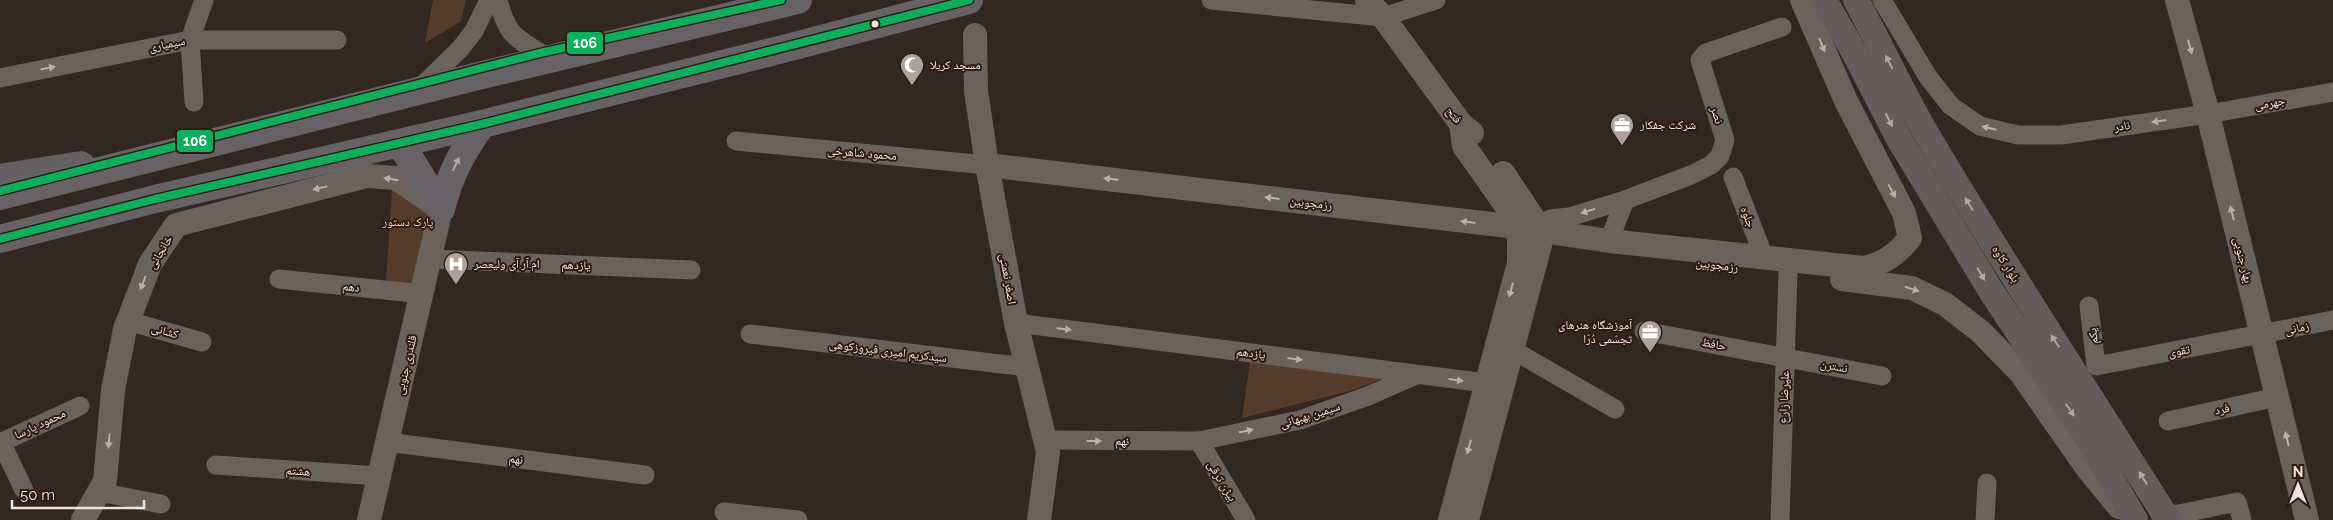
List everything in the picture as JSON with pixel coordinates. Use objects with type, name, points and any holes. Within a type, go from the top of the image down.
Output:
[{"type":"highway","points":[[0,191],[147,155],[540,53],[780,0]]},
{"type":"highway","points":[[0,196],[474,77],[798,0]]},
{"type":"highway","points":[[0,234],[154,194],[471,122],[672,73],[786,45],[953,0]]},
{"type":"highway","points":[[0,239],[156,198],[482,124],[788,48],[969,0]]},
{"type":"highway","points":[[441,209],[453,171],[463,150],[482,124]]},
{"type":"highway","points":[[400,143],[441,209]]},
{"type":"main road","points":[[1824,0],[1853,50],[1899,139],[1991,291],[2084,431],[2135,520]]},
{"type":"main road","name":"بلوار کاوه","points":[[1856,0],[1922,126],[2014,277],[2171,517]]},
{"type":"main road","points":[[0,178],[147,155]]},
{"type":"main road","points":[[0,248],[156,198]]},
{"type":"street","points":[[194,102],[190,40],[204,0]]},
{"type":"street","points":[[424,84],[460,49],[474,31],[489,0]]},
{"type":"street","points":[[498,0],[504,22],[515,37],[540,53]]},
{"type":"street","points":[[1211,0],[1383,17],[1436,0]]},
{"type":"street","name":"فتح","points":[[1367,0],[1383,17],[1461,124],[1476,136],[1518,193],[1533,233]]},
{"type":"street","name":"رزمجوبین","points":[[1533,233],[1764,257],[1788,267],[1828,265],[1864,268],[1882,264],[1898,252],[1910,238],[1904,213],[1846,101],[1802,0]]},
{"type":"street","name":"نادر","points":[[1882,0],[1928,77],[1951,106],[1980,126],[2018,135],[2061,135],[2208,114]]},
{"type":"street","name":"بهار جنوبی","points":[[2177,0],[2208,114],[2307,520]]},
{"type":"street","name":"نصر","points":[[1533,233],[1568,217],[1625,200],[1691,176],[1711,165],[1720,156],[1724,148],[1723,134],[1700,60],[1706,53],[1782,26]]},
{"type":"street","name":"اصغر نعمتی","points":[[976,35],[976,91],[987,165],[1016,323],[1046,440],[1048,462],[1039,520]]},
{"type":"street","name":"سیمیاری","points":[[0,78],[190,40],[338,40]]},
{"type":"street","name":"جهرمی","points":[[2208,114],[2333,92]]},
{"type":"street","points":[[1461,124],[1464,146],[1505,204],[1533,233]]},
{"type":"street","name":"محمود شاهرخی","points":[[736,141],[987,165]]},
{"type":"street","name":"رزمجوبین","points":[[987,165],[1533,233],[1788,267],[1912,288],[1945,304],[1981,332],[2020,372],[2087,468],[2129,520]]},
{"type":"street","name":"خانجانی","points":[[83,520],[106,480],[113,390],[128,321],[150,264],[176,225],[367,176],[396,178],[441,209]]},
{"type":"street","name":"جلوه","points":[[1733,177],[1764,257]]},
{"type":"street","points":[[1609,241],[1625,200]]},
{"type":"street","name":"قلندری جنوبی","points":[[369,520],[431,259],[441,209]]},
{"type":"street","points":[[1450,520],[1495,384],[1514,350],[1533,233]]},
{"type":"street","points":[[1467,520],[1518,263],[1533,233]]},
{"type":"street","name":"یازدهم","points":[[431,259],[691,270]]},
{"type":"street","name":"علیرضا زارع","points":[[1780,520],[1788,267]]},
{"type":"street","name":"دهم","points":[[279,279],[422,294]]},
{"type":"street","name":"یکم","points":[[2090,306],[2096,366]]},
{"type":"street","name":"زمانی","points":[[2262,335],[2333,320]]},
{"type":"street","name":"کشانی","points":[[128,321],[202,342]]},
{"type":"street","name":"یازدهم","points":[[1016,323],[1495,384]]},
{"type":"street","name":"حافظ","points":[[1644,331],[1785,357]]},
{"type":"street","name":"سیدکریم امیری فیروزکوهی","points":[[750,334],[1026,367]]},
{"type":"street","name":"تقوی","points":[[2096,366],[2262,335]]},
{"type":"street","points":[[1514,350],[1615,409]]},
{"type":"street","name":"نسترن","points":[[1785,357],[1882,376]]},
{"type":"street","name":"سیمین بهبهانی","points":[[1198,441],[1300,420],[1368,396],[1418,375]]},
{"type":"street","name":"فرد","points":[[2168,421],[2277,397]]},
{"type":"street","name":"محمود پارسا","points":[[1,442],[80,406]]},
{"type":"street","name":"نهم","points":[[1046,440],[1198,441]]},
{"type":"street","name":"بیژن ترقی","points":[[1198,441],[1246,520]]},
{"type":"street","points":[[1,442],[24,490]]},
{"type":"street","name":"نهم","points":[[387,442],[645,475]]},
{"type":"street","name":"هشتم","points":[[216,465],[379,476]]},
{"type":"street","points":[[1986,520],[1987,483]]},
{"type":"street","points":[[99,492],[161,504]]},
{"type":"street","points":[[2171,517],[2237,502],[2242,520]]},
{"type":"street","points":[[724,512],[798,520]]},
{"type":"green space","points":[[433,0],[466,0],[461,21],[425,43]]},
{"type":"green space","name":"پارک دستور","points":[[392,189],[428,212],[414,287],[386,282]]},
{"type":"green space","points":[[1250,362],[1388,376],[1354,390],[1242,418]]},
{"type":"transit line","name":"106","points":[[0,191],[540,53],[781,0]]},
{"type":"transit line","name":"106","points":[[0,239],[155,199],[482,124],[969,0]]},
{"type":"place","name":"مسجد کربلا","points":[[912,86]]},
{"type":"place","name":"شرکت جفکار","points":[[1622,146]]},
{"type":"place","name":"ام.آر.آی ولیعصر","points":[[456,285]]},
{"type":"place","name":"آموزشگاه هنرهای تجسّمی دُرّا","points":[[1650,353]]}]
